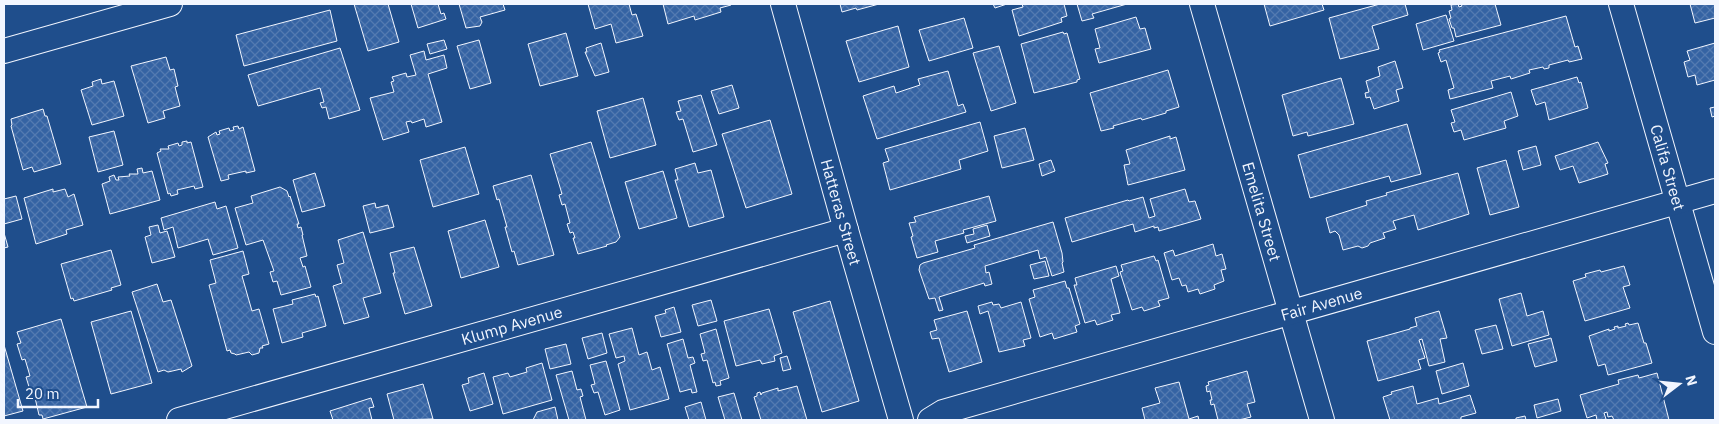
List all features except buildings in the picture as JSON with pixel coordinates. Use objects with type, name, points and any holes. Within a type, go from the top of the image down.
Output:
[{"type":"street","points":[[4,51],[170,4]]},
{"type":"street","name":"Hatteras Street","points":[[783,4],[901,420]]},
{"type":"street","name":"Emelita Street","points":[[1202,4],[1322,420]]},
{"type":"street","name":"Califa Street","points":[[1621,4],[1715,332]]},
{"type":"street","name":"Fair Avenue","points":[[930,420],[943,412],[1715,191]]},
{"type":"street","name":"Klump Avenue","points":[[179,420],[846,230]]}]
